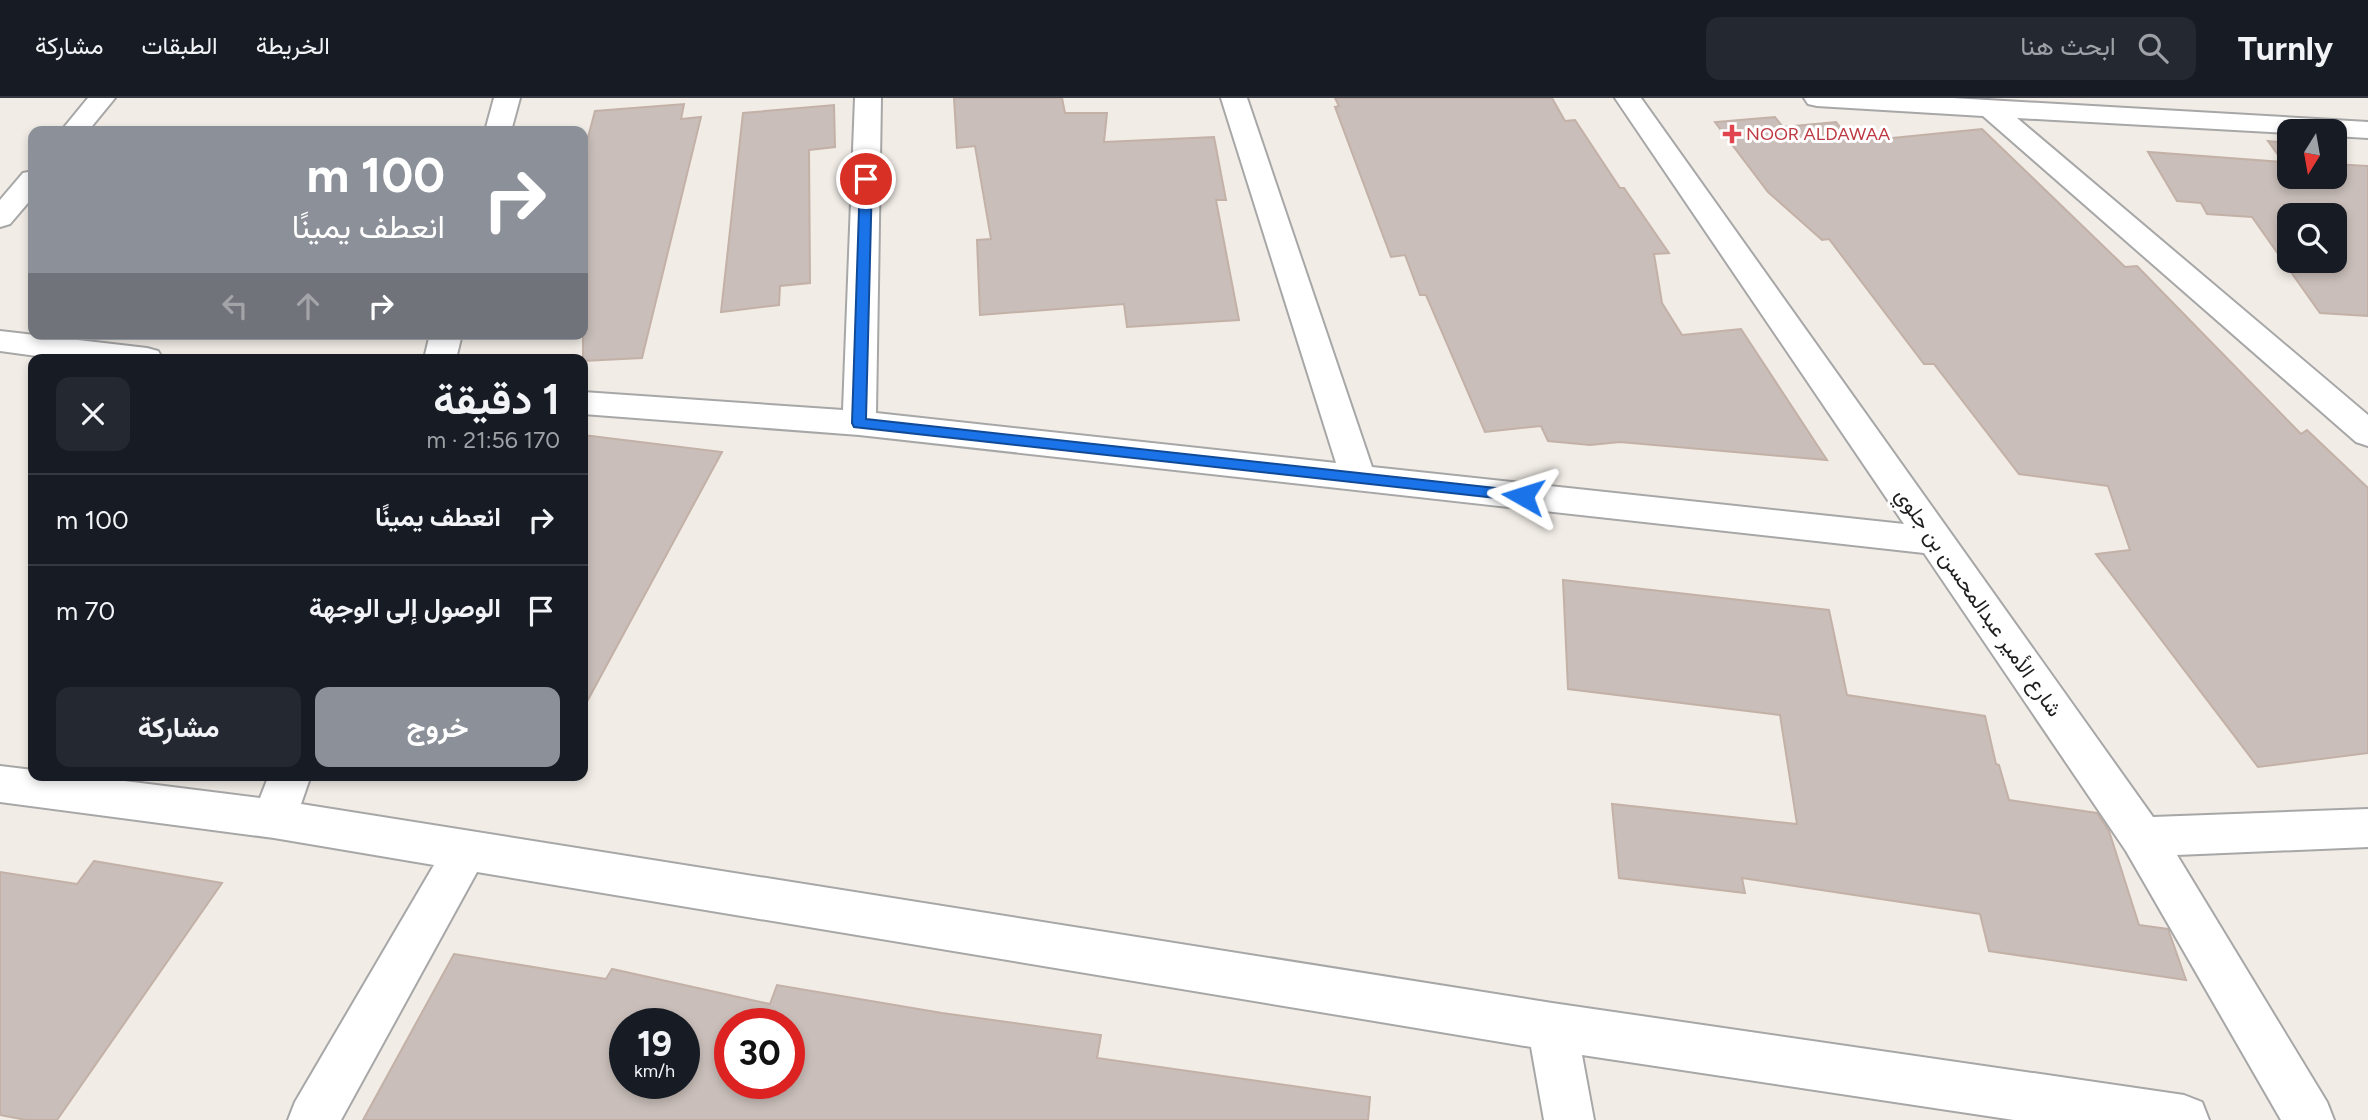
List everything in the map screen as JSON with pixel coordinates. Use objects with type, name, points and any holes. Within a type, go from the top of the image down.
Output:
[{"type":"street","points":[[78,126],[102,98]]},
{"type":"street","points":[[499,126],[507,98]]},
{"type":"street","points":[[859,423],[868,98]]},
{"type":"street","points":[[1234,98],[1358,478]]},
{"type":"street","name":"شارع الأمير عبدالمحسن بن جلوي","points":[[1628,98],[2142,836],[2309,1120]]},
{"type":"street","points":[[1817,98],[2368,130]]},
{"type":"street","points":[[1990,108],[2362,422]]},
{"type":"street","points":[[0,218],[28,185]]},
{"type":"street","points":[[0,341],[106,354]]},
{"type":"street","points":[[588,403],[859,423],[1936,541]]},
{"type":"street","points":[[274,819],[288,781]]},
{"type":"street","points":[[0,784],[274,819],[1552,1027],[2184,1120]]},
{"type":"street","points":[[2142,836],[2368,828]]},
{"type":"street","points":[[313,1120],[466,850]]},
{"type":"street","points":[[1552,1027],[1569,1120]]},
{"type":"building","points":[[954,98],[1062,98],[1065,113],[1107,113],[1104,142],[1214,137],[1226,200],[1216,200],[1239,320],[1127,327],[1124,304],[980,315],[977,240],[991,239],[975,146],[957,148]]},
{"type":"building","points":[[1335,98],[1552,98],[1565,121],[1575,120],[1620,188],[1624,188],[1669,253],[1654,254],[1662,303],[1682,335],[1741,329],[1827,460],[1620,442],[1590,445],[1548,441],[1541,426],[1485,432],[1426,295],[1420,295],[1405,255],[1391,257],[1335,107],[1339,106]]},
{"type":"building","points":[[684,104],[681,119],[701,117],[642,358],[588,361],[588,354],[583,354],[583,340],[588,340],[588,137],[595,111]]},
{"type":"building","points":[[834,105],[835,147],[809,150],[810,283],[780,286],[779,305],[721,312],[743,113]]},
{"type":"building","points":[[1775,117],[1783,127],[1836,122],[1852,142],[1982,129],[2125,267],[2137,266],[2301,434],[2307,430],[2368,488],[2368,753],[2258,767],[2096,554],[2130,550],[2108,486],[2019,474],[1934,364],[1924,364],[1829,239],[1822,240],[1768,192],[1715,122]]},
{"type":"building","points":[[2268,141],[2277,142],[2277,154]]},
{"type":"building","points":[[2148,152],[2277,162],[2277,189],[2347,189],[2347,165],[2368,166],[2368,316],[2320,313],[2292,273],[2347,273],[2347,203],[2277,203],[2277,252],[2252,217],[2207,214],[2201,203],[2177,201]]},
{"type":"building","points":[[588,436],[722,452],[588,700]]},
{"type":"building","points":[[1563,580],[1829,610],[1847,695],[1985,716],[1996,764],[1999,765],[2009,800],[2097,813],[2109,831],[2139,925],[2168,929],[2186,980],[1989,951],[1980,914],[1742,878],[1745,893],[1619,878],[1612,804],[1797,824],[1780,715],[1568,689]]},
{"type":"building","points":[[94,861],[222,883],[57,1120],[26,1120],[0,1115],[0,872],[77,884]]},
{"type":"building","points":[[454,954],[606,979],[612,969],[770,1004],[777,985],[942,1013],[1101,1035],[1097,1058],[1370,1097],[1368,1120],[363,1120]]},
{"type":"place","name":"NOOR ALDAWAA","points":[[1732,134]]},
{"type":"route","points":[[866,179],[859,423],[1523,496]]}]
